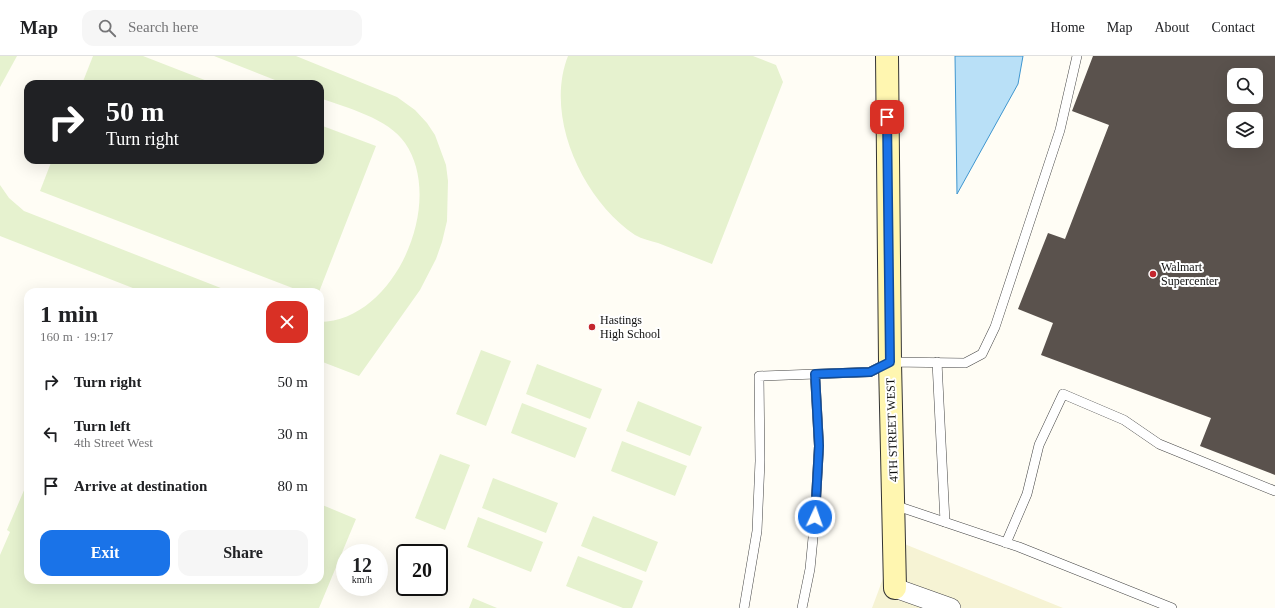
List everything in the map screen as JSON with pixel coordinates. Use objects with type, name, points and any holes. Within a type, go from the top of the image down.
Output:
[{"type":"street","name":"4TH STREET WEST","points":[[887,56],[890,362],[895,588]]},
{"type":"street","points":[[895,588],[951,608]]},
{"type":"lane","points":[[744,608],[757,531],[760,461],[759,376],[870,372],[890,362],[965,363],[982,354],[995,327],[1060,130],[1078,56]]},
{"type":"lane","points":[[937,362],[945,522]]},
{"type":"lane","points":[[802,608],[810,569],[819,446],[815,374]]},
{"type":"lane","points":[[1006,543],[1027,494],[1039,446],[1063,394],[1124,420],[1159,444],[1275,491]]},
{"type":"lane","points":[[894,505],[1035,553],[1172,608]]},
{"type":"shaded area","points":[[897,541],[1063,608],[872,608]]},
{"type":"green space","points":[[0,56],[17,56],[0,87]]},
{"type":"green space","points":[[93,56],[143,56],[205,80],[84,80]]},
{"type":"green space","points":[[214,56],[296,56],[397,97],[415,110],[427,123],[435,135],[446,165],[448,181],[447,221],[436,259],[420,290],[359,376],[324,363],[324,321],[347,316],[371,302],[391,280],[406,254],[416,225],[420,196],[416,168],[405,143],[398,134],[378,120],[324,99],[324,80],[275,80]]},
{"type":"green space","points":[[568,56],[753,56],[776,65],[783,82],[712,264],[635,235],[616,220],[599,201],[585,179],[573,155],[565,130],[561,105],[562,80]]},
{"type":"green space","points":[[324,126],[376,146],[321,288],[293,288],[40,191],[50,164],[324,164]]},
{"type":"green space","points":[[0,185],[9,198],[24,211],[221,288],[133,288],[0,236]]},
{"type":"green space","points":[[481,350],[511,361],[486,426],[456,414]]},
{"type":"green space","points":[[537,364],[602,389],[590,419],[526,394]]},
{"type":"green space","points":[[638,401],[702,427],[690,456],[626,431]]},
{"type":"green space","points":[[522,403],[587,428],[575,458],[511,433]]},
{"type":"green space","points":[[622,441],[687,466],[675,496],[611,471]]},
{"type":"green space","points":[[440,454],[470,465],[445,530],[415,518]]},
{"type":"green space","points":[[493,478],[558,503],[546,533],[482,508]]},
{"type":"green space","points":[[24,490],[24,584],[324,584],[324,506],[356,519],[346,544],[336,544],[336,567],[319,608],[0,608],[0,555],[10,532],[7,530]]},
{"type":"green space","points":[[593,516],[658,542],[646,572],[581,546]]},
{"type":"green space","points":[[478,517],[543,542],[531,572],[467,547]]},
{"type":"green space","points":[[578,556],[643,581],[632,608],[623,608],[566,586]]},
{"type":"green space","points":[[473,598],[497,608],[469,608]]},
{"type":"water","points":[[955,56],[1023,56],[1018,84],[957,194]]},
{"type":"building","name":"Walmart Supercenter","points":[[1093,56],[1275,56],[1275,475],[1200,446],[1211,418],[1041,355],[1053,323],[1018,309],[1048,233],[1065,239],[1109,125],[1072,111]]},
{"type":"place","name":"Walmart Supercenter","points":[[1153,274]]},
{"type":"place","name":"Hastings High School","points":[[592,327]]},
{"type":"route","points":[[815,517],[819,446],[815,374],[870,372],[890,362],[887,117]]}]
